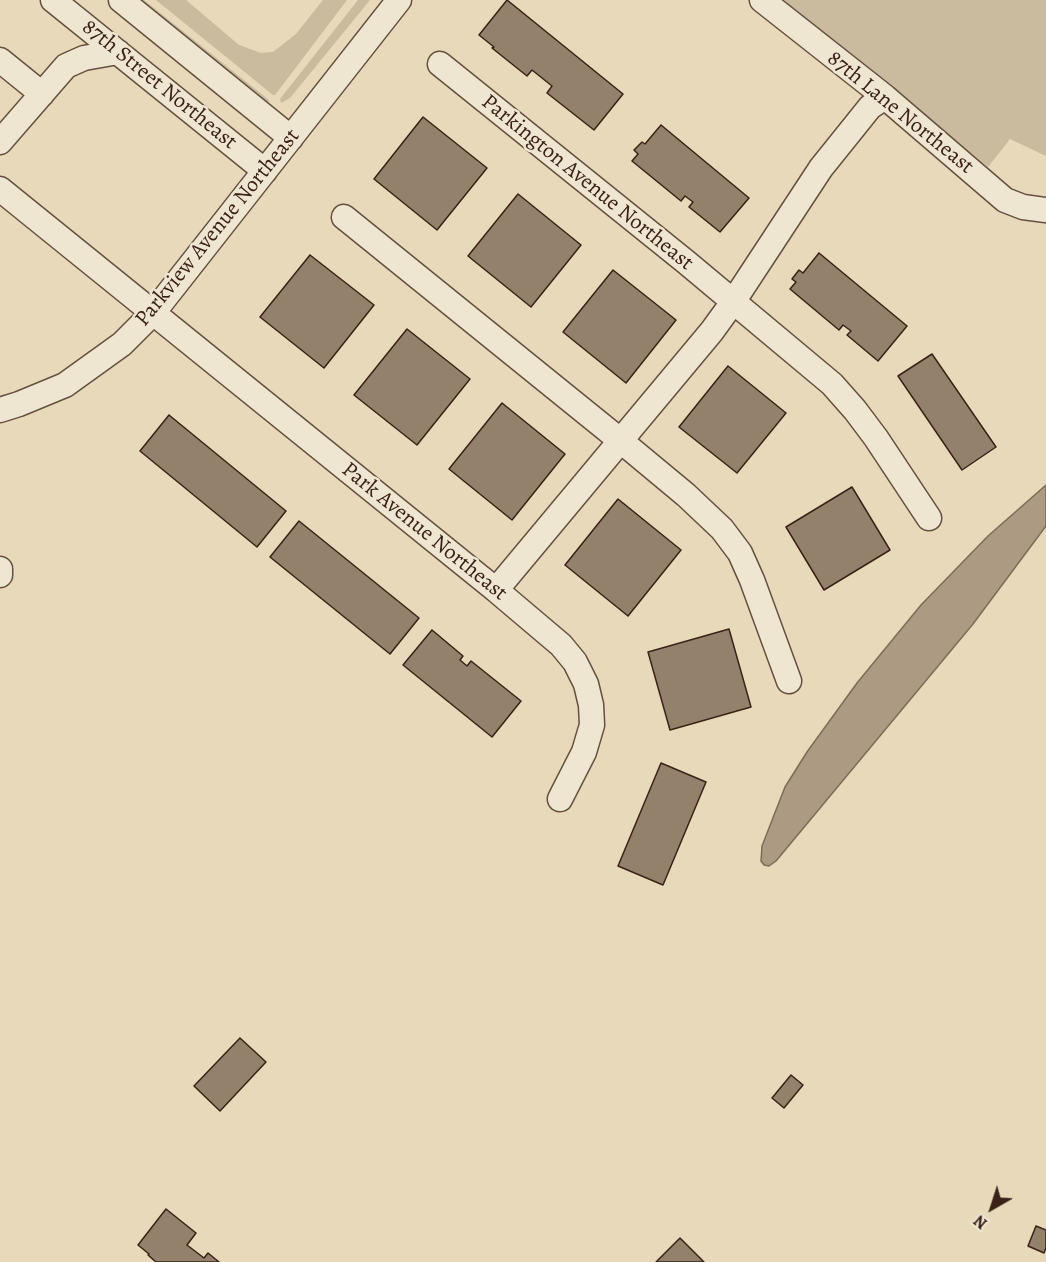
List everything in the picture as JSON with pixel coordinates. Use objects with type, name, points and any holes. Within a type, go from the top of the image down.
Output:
[{"type":"street","name":"87th Street Northeast","points":[[53,0],[265,171]]},
{"type":"street","name":"87th Street Northeast","points":[[121,0],[291,138]]},
{"type":"street","name":"Parkview Avenue Northeast","points":[[0,410],[64,385],[122,344],[153,313],[399,0]]},
{"type":"street","name":"87th Lane Northeast","points":[[762,0],[885,98],[1005,200],[1023,207],[1046,210]]},
{"type":"street","points":[[66,66],[75,17]]},
{"type":"street","points":[[0,142],[66,66],[84,58],[118,52]]},
{"type":"street","points":[[0,60],[42,94]]},
{"type":"street","name":"Parkington Avenue Northeast","points":[[440,64],[686,262],[832,384],[876,438],[929,518]]},
{"type":"street","points":[[496,590],[712,331],[821,168],[870,107],[885,98]]},
{"type":"street","name":"Park Avenue Northeast","points":[[0,189],[561,645],[575,662],[586,684],[591,705],[592,725],[584,752],[560,799]]},
{"type":"street","points":[[344,217],[621,441],[722,529],[740,553],[752,580],[789,681]]},
{"type":"street","points":[[0,569],[0,575]]},
{"type":"shaded area","points":[[133,0],[144,0],[269,100],[268,103],[265,102]]},
{"type":"shaded area","points":[[156,0],[186,0],[239,45],[261,53],[273,52],[296,34],[323,0],[347,0],[273,95]]},
{"type":"shaded area","points":[[358,0],[370,0],[290,98],[281,103],[280,99]]},
{"type":"shaded area","points":[[784,0],[1046,0],[1046,156],[1010,139],[988,167]]},
{"type":"shaded area","points":[[1046,485],[1046,526],[973,624],[776,861],[769,866],[764,865],[761,861],[762,846],[785,787],[807,752],[857,683],[921,605],[988,536]]},
{"type":"building","points":[[507,0],[623,94],[594,130],[547,93],[552,86],[532,70],[527,76],[479,35]]},
{"type":"building","points":[[423,117],[487,168],[437,230],[374,179]]},
{"type":"building","points":[[661,125],[749,198],[720,232],[689,207],[693,202],[685,196],[681,201],[632,161],[638,154],[634,150],[642,142],[645,144]]},
{"type":"building","points":[[518,194],[581,245],[531,307],[468,256]]},
{"type":"building","points":[[819,253],[907,326],[878,361],[847,335],[851,331],[843,325],[839,330],[790,289],[796,282],[792,279],[799,270],[803,273]]},
{"type":"building","points":[[310,255],[374,305],[324,368],[260,317]]},
{"type":"building","points":[[613,270],[676,320],[626,383],[563,332]]},
{"type":"building","points":[[407,329],[470,379],[417,445],[354,395]]},
{"type":"building","points":[[932,354],[996,447],[962,470],[898,376]]},
{"type":"building","points":[[728,366],[786,413],[737,473],[679,427]]},
{"type":"building","points":[[502,403],[565,454],[512,520],[449,469]]},
{"type":"building","points":[[169,415],[286,511],[257,547],[140,451]]},
{"type":"building","points":[[852,487],[890,550],[824,590],[786,527]]},
{"type":"building","points":[[618,499],[681,550],[628,616],[565,565]]},
{"type":"building","points":[[299,521],[419,618],[390,654],[270,557]]},
{"type":"building","points":[[729,629],[751,707],[670,730],[648,652]]},
{"type":"building","points":[[432,630],[463,656],[460,660],[467,666],[471,661],[521,701],[492,737],[403,665]]},
{"type":"building","points":[[661,763],[706,782],[663,885],[618,866]]},
{"type":"building","points":[[240,1038],[266,1062],[220,1111],[194,1086]]},
{"type":"building","points":[[791,1075],[803,1085],[784,1108],[772,1098]]},
{"type":"building","points":[[166,1209],[196,1233],[187,1245],[204,1258],[208,1253],[219,1262],[156,1262],[138,1245]]},
{"type":"building","points":[[1036,1226],[1046,1230],[1044,1253],[1028,1246]]},
{"type":"building","points":[[680,1238],[704,1262],[656,1262]]}]
